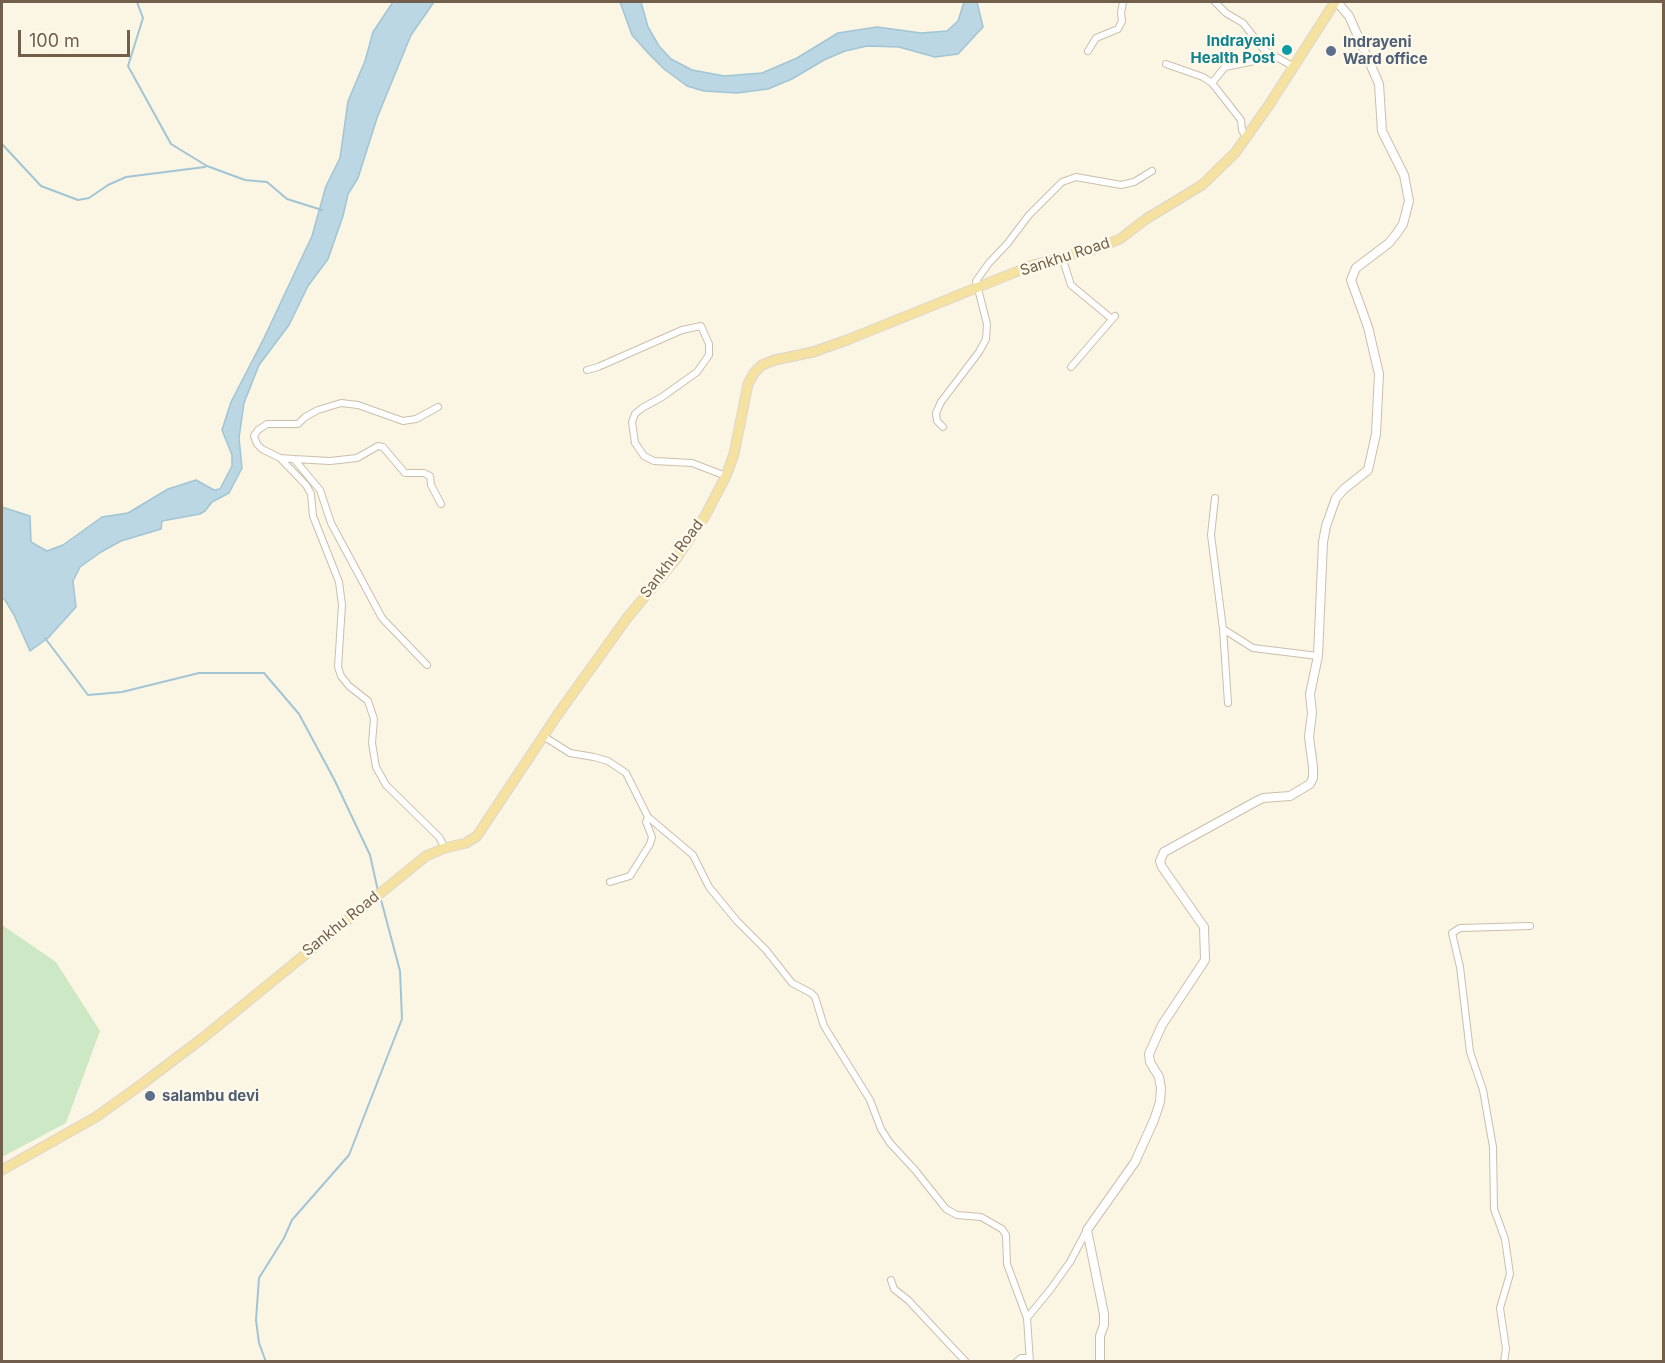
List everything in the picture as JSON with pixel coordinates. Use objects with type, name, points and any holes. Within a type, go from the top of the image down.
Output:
[{"type":"main road","name":"Sankhu Road","points":[[2,1170],[96,1117],[142,1084],[204,1037],[426,856],[466,843],[477,836],[543,736],[627,618],[695,533],[726,476],[734,453],[748,384],[762,365],[813,352],[1033,266],[1098,248],[1120,239],[1146,219],[1202,185],[1226,163],[1247,139],[1336,2]]},
{"type":"street","points":[[1088,51],[1096,38],[1118,29],[1122,21],[1121,13],[1124,2]]},
{"type":"street","points":[[1215,2],[1226,13],[1243,23],[1264,50],[1294,67]]},
{"type":"street","points":[[1027,1318],[1070,1262],[1087,1230],[1135,1162],[1160,1101],[1159,1077],[1150,1062],[1149,1054],[1162,1025],[1205,960],[1204,927],[1162,867],[1160,861],[1164,852],[1255,801],[1290,795],[1310,784],[1313,778],[1309,738],[1312,713],[1310,694],[1318,656],[1323,542],[1336,498],[1368,470],[1376,434],[1379,374],[1368,327],[1351,280],[1356,268],[1389,243],[1397,233],[1403,224],[1409,201],[1404,175],[1382,131],[1379,84],[1349,16],[1336,2]]},
{"type":"street","points":[[1212,83],[1225,67],[1274,57]]},
{"type":"street","points":[[1166,64],[1203,77],[1212,83],[1241,120],[1242,130],[1247,139]]},
{"type":"street","points":[[943,427],[937,421],[936,413],[941,402],[979,352],[986,339],[987,324],[976,289],[976,281],[988,263],[1007,244],[1029,215],[1062,182],[1076,177],[1121,185],[1134,182],[1152,171]]},
{"type":"street","points":[[1062,257],[1071,285],[1113,317],[1071,367]]},
{"type":"street","points":[[587,369],[597,367],[682,330],[701,326],[709,344],[709,355],[697,372],[635,414],[632,422],[635,443],[644,456],[654,461],[692,463],[726,476]]},
{"type":"street","points":[[438,407],[416,419],[403,421],[358,405],[340,403],[318,410],[298,424],[267,424],[258,430],[255,441],[262,449],[280,458],[306,485],[311,494],[317,526],[339,582],[342,605],[338,667],[341,676],[349,686],[368,701],[374,720],[372,742],[376,767],[386,785],[439,837],[445,848]]},
{"type":"street","points":[[280,458],[330,461],[357,458],[378,446],[383,447],[405,473],[424,473],[430,476],[431,485],[441,504]]},
{"type":"street","points":[[294,459],[320,490],[331,523],[382,618],[426,665]]},
{"type":"street","points":[[1215,498],[1211,535],[1223,629],[1228,703]]},
{"type":"street","points":[[1223,629],[1253,648],[1318,656]]},
{"type":"street","points":[[543,736],[570,753],[594,757],[620,768],[631,779],[648,817],[693,855],[710,887],[792,983],[815,997],[824,1026],[870,1100],[885,1136],[946,1209],[957,1215],[981,1217],[1002,1229],[1006,1235],[1007,1264],[1027,1318],[1030,1360],[1021,1358],[1016,1362]]},
{"type":"street","points":[[610,882],[630,876],[650,844],[652,837],[646,822],[648,817]]},
{"type":"street","points":[[1504,1362],[1506,1349],[1500,1308],[1510,1274],[1505,1239],[1494,1209],[1494,1147],[1483,1090],[1470,1052],[1460,967],[1452,933],[1460,928],[1530,926]]},
{"type":"street","points":[[1087,1230],[1104,1314],[1104,1326],[1100,1336],[1100,1362]]},
{"type":"street","points":[[891,1280],[894,1289],[908,1299],[966,1362]]},
{"type":"green space","points":[[2,925],[56,962],[100,1031],[66,1123],[2,1157]]},
{"type":"water","points":[[393,2],[434,2],[411,35],[377,118],[358,178],[348,194],[328,259],[308,286],[289,325],[259,365],[244,403],[239,438],[242,468],[229,493],[212,502],[200,514],[162,521],[161,529],[121,541],[80,567],[73,581],[76,607],[48,638],[30,651],[14,615],[2,598],[2,507],[30,516],[31,542],[47,551],[63,545],[102,517],[128,513],[168,489],[196,480],[214,490],[220,489],[232,466],[232,455],[222,430],[231,402],[312,236],[326,186],[340,158],[348,101],[365,61],[373,32]]},
{"type":"water","points":[[620,2],[641,2],[648,27],[659,46],[671,59],[692,70],[724,76],[762,73],[797,58],[838,33],[877,27],[921,33],[947,31],[958,21],[964,2],[977,2],[983,27],[958,54],[935,57],[899,47],[867,46],[845,51],[824,60],[792,79],[768,89],[737,93],[704,91],[687,86],[664,69],[648,53],[632,35]]},
{"type":"waterway","points":[[137,2],[143,18],[128,66],[171,144],[207,166],[245,180],[267,182],[287,199],[322,210]]},
{"type":"waterway","points":[[2,144],[41,186],[78,200],[89,198],[108,185],[126,177],[205,167]]},
{"type":"waterway","points":[[45,638],[88,695],[122,692],[199,673],[264,673],[299,714],[335,781],[370,855],[378,891]]},
{"type":"waterway","points":[[266,1362],[259,1343],[256,1320],[259,1278],[284,1238],[292,1220],[349,1155],[402,1019],[400,971],[380,896]]},
{"type":"place","name":"Indrayeni Health Post","points":[[1287,50]]},
{"type":"place","name":"Indrayeni Ward office","points":[[1331,51]]},
{"type":"place","name":"salambu devi","points":[[150,1096]]}]
